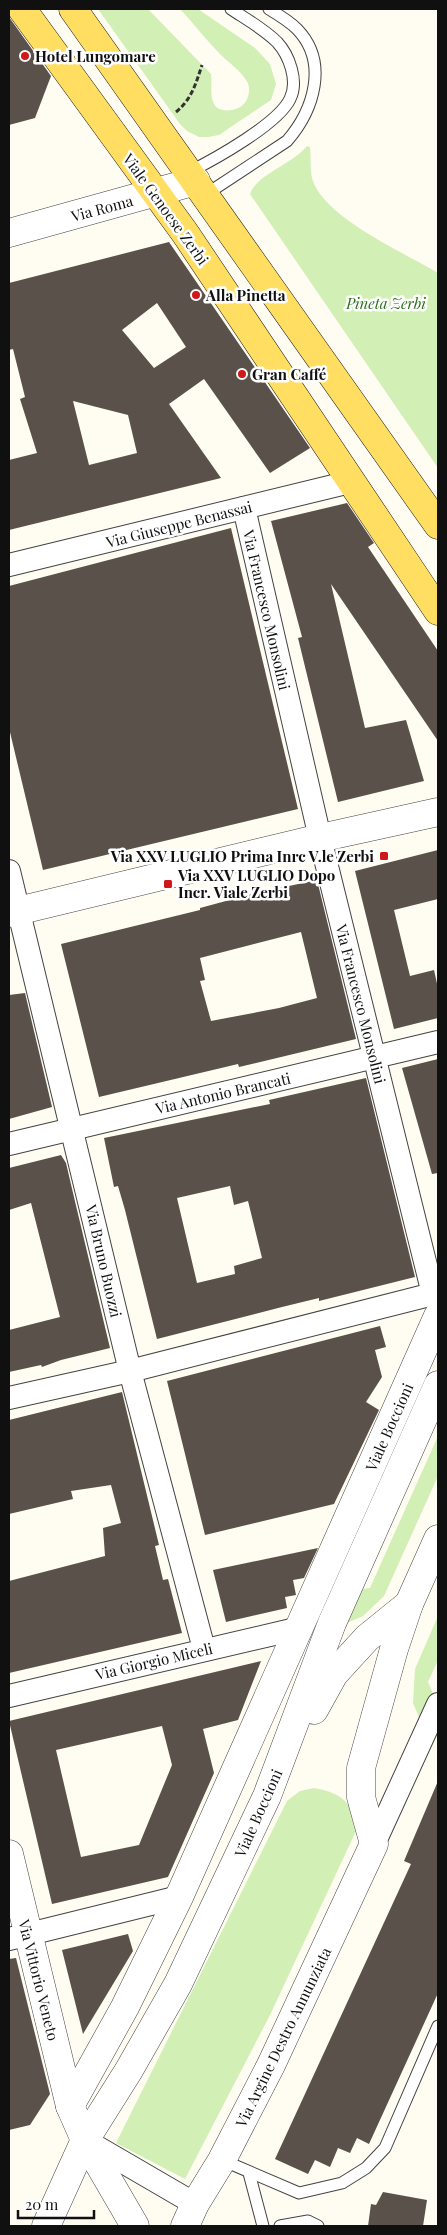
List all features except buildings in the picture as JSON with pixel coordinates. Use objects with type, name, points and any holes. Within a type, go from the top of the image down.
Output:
[{"type":"main road","name":"Viale Genoese Zerbi","points":[[22,9],[185,233],[438,611]]},
{"type":"main road","points":[[73,9],[435,514]]},
{"type":"street","name":"Via Roma","points":[[9,233],[197,183]]},
{"type":"street","name":"Via Giuseppe Benassai","points":[[9,565],[350,482]]},
{"type":"street","name":"Via Francesco Monsolini","points":[[244,508],[320,838],[436,1302]]},
{"type":"street","points":[[14,912],[320,838],[438,812]]},
{"type":"street","name":"Via Bruno Buozzi","points":[[9,871],[14,912],[73,1128],[130,1371],[204,1649]]},
{"type":"street","name":"Via Antonio Brancati","points":[[9,1144],[438,1042]]},
{"type":"street","points":[[9,1398],[436,1302]]},
{"type":"street","name":"Viale Boccioni","points":[[70,2106],[125,2007],[179,1897],[300,1628],[436,1302]]},
{"type":"street","name":"Viale Boccioni","points":[[46,2226],[85,2140],[129,2070],[178,1984],[268,1796],[332,1623],[438,1385]]},
{"type":"street","points":[[374,1844],[361,1797],[361,1768],[394,1649],[409,1604],[438,1539]]},
{"type":"street","points":[[268,1796],[334,1674],[367,1638],[409,1604]]},
{"type":"street","name":"Via Giorgio Miceli","points":[[9,1696],[300,1628]]},
{"type":"street","name":"Via Argine Destro Annunziata","points":[[190,2215],[222,2160],[271,2066],[438,1704]]},
{"type":"street","name":"Via Vittorio Veneto","points":[[9,1854],[18,1936],[70,2106],[85,2140],[135,2226]]},
{"type":"street","points":[[18,1936],[179,1897]]},
{"type":"street","points":[[85,2140],[190,2215]]},
{"type":"lane","points":[[197,183],[216,158],[263,126],[284,109],[291,97],[292,72],[287,57],[278,43],[231,9]]},
{"type":"lane","points":[[197,183],[288,141],[296,131],[310,103],[315,86],[315,68],[312,54],[297,30],[269,9]]},
{"type":"lane","points":[[291,97],[310,103]]},
{"type":"lane","points":[[222,2160],[299,2193],[342,2183],[366,2168],[385,2148],[438,2026]]},
{"type":"lane","points":[[249,2173],[263,2226]]},
{"type":"lane","points":[[280,2226],[308,2221],[318,2226]]},
{"type":"path","points":[[170,116],[183,106],[194,92],[202,65]]},
{"type":"green space","points":[[98,9],[148,9],[211,74],[211,93],[214,104],[223,110],[237,109],[243,105],[248,97],[248,84],[241,73],[216,50],[180,9],[198,9],[255,48],[270,64],[276,84],[271,100],[219,135],[199,137],[187,131],[180,124]]},
{"type":"green space","name":"Pineta Zerbi","points":[[307,146],[310,147],[312,178],[319,192],[331,206],[366,233],[438,273],[438,468],[250,194],[254,187],[267,175]]},
{"type":"green space","points":[[438,1436],[438,1476],[384,1596],[363,1616],[338,1627],[354,1590],[370,1588]]},
{"type":"green space","points":[[438,1616],[438,1660],[428,1682],[434,1696],[421,1722],[413,1703],[415,1669]]},
{"type":"green space","points":[[314,1788],[332,1793],[344,1800],[349,1805],[357,1829],[270,2015],[185,2179],[116,2143],[287,1801],[300,1791]]},
{"type":"place","name":"Hotel Lungomare","points":[[25,56]]},
{"type":"place","name":"Alla Pinetta","points":[[196,295]]},
{"type":"place","name":"Gran Caffé","points":[[242,374]]},
{"type":"place","name":"Via XXV LUGLIO Prima Inrc V.le Zerbi","points":[[384,856]]},
{"type":"place","name":"Via XXV LUGLIO Dopo Incr. Viale Zerbi","points":[[168,884]]}]
